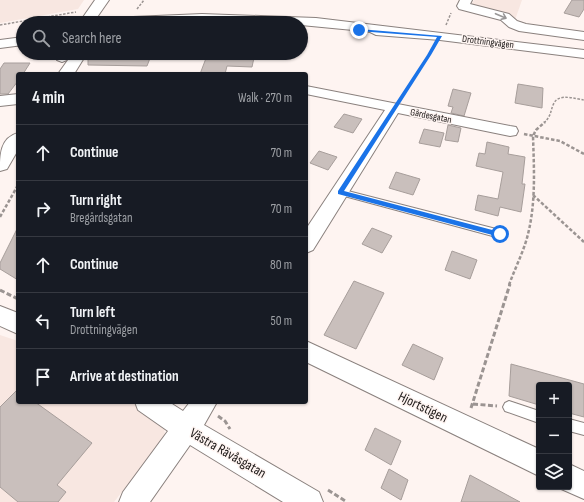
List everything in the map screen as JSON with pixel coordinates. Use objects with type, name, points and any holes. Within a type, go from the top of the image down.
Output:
[{"type":"main road","points":[[96,16],[110,2],[117,13],[123,16]]},
{"type":"main road","name":"Drottningvägen","points":[[308,22],[584,54]]},
{"type":"main road","name":"Drottningvägen","points":[[308,26],[391,31]]},
{"type":"main road","points":[[0,34],[16,31]]},
{"type":"main road","points":[[0,44],[16,42]]},
{"type":"main road","points":[[52,72],[59,60]]},
{"type":"main road","points":[[67,72],[75,60]]},
{"type":"main road","points":[[0,165],[15,142]]},
{"type":"street","points":[[465,3],[505,17],[513,24],[524,28],[584,36]]},
{"type":"street","name":"Gärdesgatan","points":[[308,90],[510,131]]},
{"type":"street","points":[[0,101],[16,99]]},
{"type":"street","points":[[308,242],[394,108]]},
{"type":"street","points":[[0,315],[16,323]]},
{"type":"street","name":"Hjortstigen","points":[[308,352],[536,462]]},
{"type":"street","name":"Västra Rävåsgatan","points":[[150,404],[187,429],[309,502]]},
{"type":"street","points":[[133,502],[204,404]]},
{"type":"street","points":[[572,479],[584,485]]},
{"type":"lane","points":[[340,192],[500,234]]},
{"type":"lane","points":[[509,407],[536,416]]},
{"type":"lane","points":[[572,426],[584,429]]},
{"type":"path","points":[[394,108],[429,55],[452,12]]},
{"type":"path","points":[[0,25],[16,24]]},
{"type":"path","points":[[465,427],[509,286],[528,234],[533,195],[534,130],[551,115],[557,99],[565,97],[584,100]]},
{"type":"path","points":[[510,131],[560,141],[584,154]]},
{"type":"path","points":[[0,217],[16,189]]},
{"type":"path","points":[[533,195],[584,242]]},
{"type":"path","points":[[0,290],[16,298]]},
{"type":"path","points":[[473,404],[509,407]]},
{"type":"shaded area","points":[[0,0],[84,0],[78,9],[39,16],[16,16],[16,20],[0,23]]},
{"type":"shaded area","points":[[474,0],[522,0],[515,20],[469,9]]},
{"type":"shaded area","points":[[0,335],[16,340],[16,404],[134,404],[164,423],[165,437],[114,502],[0,502]]},
{"type":"building","points":[[572,0],[584,0],[584,9],[579,17],[564,13]]},
{"type":"building","points":[[88,60],[149,60],[147,66],[88,65]]},
{"type":"building","points":[[205,60],[254,60],[252,67],[227,66],[226,72],[201,72]]},
{"type":"building","points":[[4,63],[30,63],[24,72],[16,72],[16,84],[8,94],[0,94],[0,69]]},
{"type":"building","points":[[518,84],[543,88],[542,108],[515,103]]},
{"type":"building","points":[[453,89],[471,93],[464,116],[451,113],[453,107],[448,106]]},
{"type":"building","points":[[344,114],[362,119],[353,133],[334,127]]},
{"type":"building","points":[[448,125],[461,128],[458,142],[445,140]]},
{"type":"building","points":[[424,129],[444,133],[440,147],[419,143]]},
{"type":"building","points":[[487,142],[509,147],[508,154],[525,157],[522,184],[525,184],[521,212],[500,207],[498,216],[475,210],[478,195],[498,199],[503,172],[476,166],[479,153],[485,154]]},
{"type":"building","points":[[319,151],[337,157],[328,170],[310,163]]},
{"type":"building","points":[[396,172],[420,179],[413,195],[389,188]]},
{"type":"building","points":[[372,228],[392,236],[382,253],[362,244]]},
{"type":"building","points":[[16,231],[16,279],[0,269],[0,263]]},
{"type":"building","points":[[452,251],[477,260],[470,279],[445,270]]},
{"type":"building","points":[[354,281],[384,293],[356,349],[324,335]]},
{"type":"building","points":[[413,344],[443,358],[434,380],[402,365]]},
{"type":"building","points":[[511,364],[584,384],[584,417],[572,414],[572,382],[536,382],[536,404],[509,396]]},
{"type":"building","points":[[16,391],[16,404],[38,404],[92,443],[57,485],[66,492],[58,502],[18,502],[0,487],[0,407]]},
{"type":"building","points":[[375,428],[401,441],[391,465],[365,450]]},
{"type":"building","points":[[389,469],[408,480],[401,500],[381,488]]},
{"type":"building","points":[[470,475],[520,502],[461,502]]},
{"type":"route","points":[[359,30],[391,31],[440,36],[340,192],[500,234]]}]
